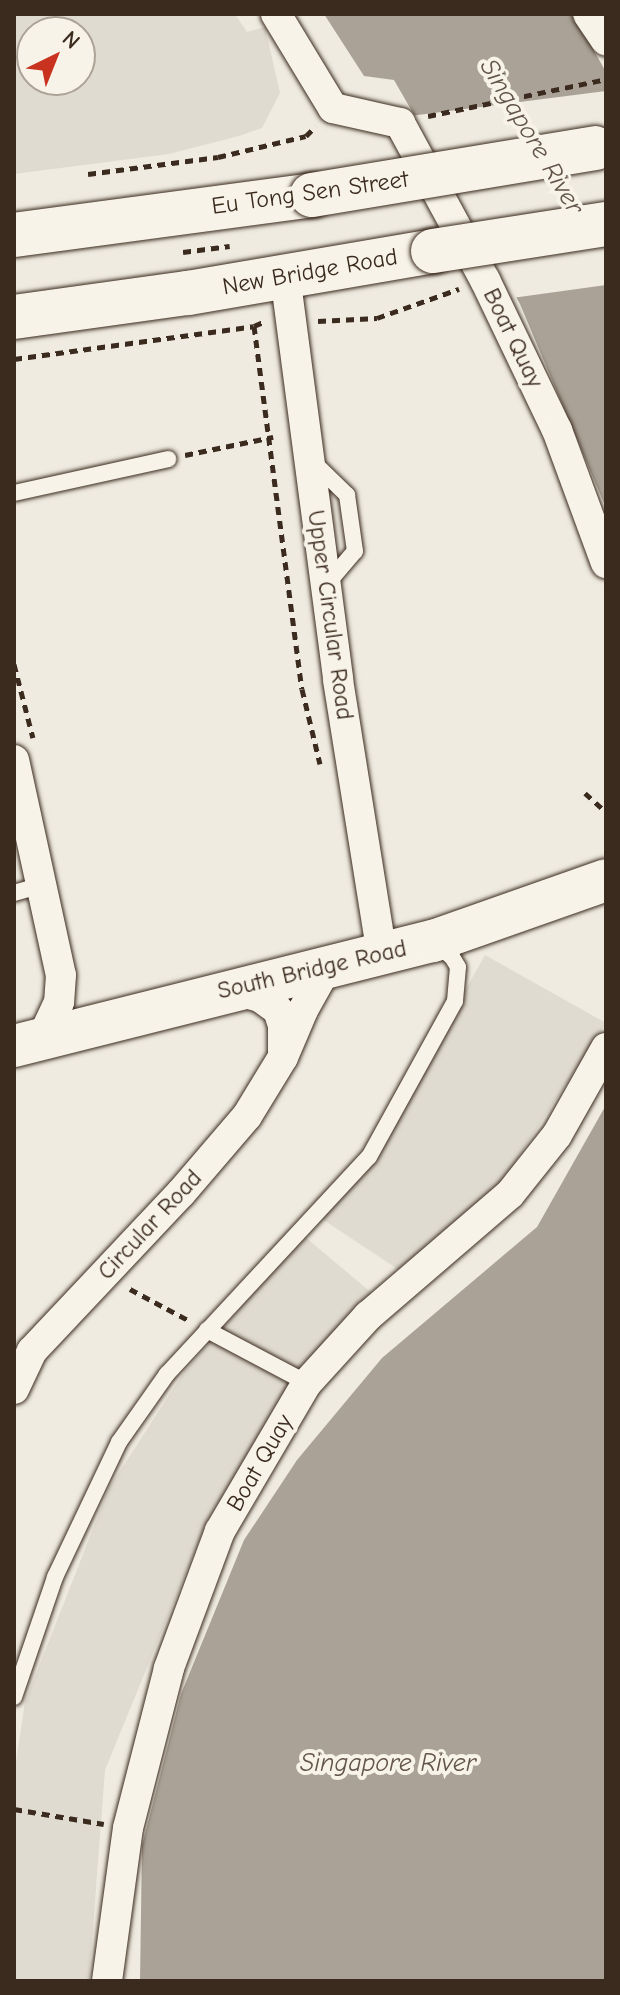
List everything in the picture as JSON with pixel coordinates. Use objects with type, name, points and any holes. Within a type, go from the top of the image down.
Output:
[{"type":"main road","name":"Eu Tong Sen Street","points":[[14,235],[312,195],[602,144]]},
{"type":"main road","name":"New Bridge Road","points":[[14,317],[288,292],[433,251],[606,224]]},
{"type":"main road","name":"South Bridge Road","points":[[29,1042],[231,989],[433,941],[606,880]]},
{"type":"street","points":[[276,14],[333,108],[400,123]]},
{"type":"street","points":[[588,14],[606,41]]},
{"type":"street","name":"Boat Quay","points":[[400,123],[485,280],[557,430],[606,563]]},
{"type":"street","name":"Upper Circular Road","points":[[288,292],[326,585],[382,955]]},
{"type":"street","points":[[24,752],[28,889],[61,975],[59,1002],[29,1042]]},
{"type":"street","name":"Circular Road","points":[[14,1389],[23,1355],[105,1274],[232,1136],[283,1057],[303,1010],[327,967]]},
{"type":"street","points":[[231,989],[260,997],[278,1010],[283,1025],[283,1057]]},
{"type":"street","name":"Boat Quay","points":[[107,1981],[128,1828],[169,1668],[220,1531],[307,1383],[368,1316],[510,1194],[557,1135],[606,1048]]},
{"type":"lane","points":[[14,493],[168,459]]},
{"type":"lane","points":[[14,1697],[55,1577],[104,1471],[146,1401],[207,1330],[369,1157],[455,1001],[458,967],[452,957],[433,941]]},
{"type":"lane","points":[[207,1330],[307,1383]]},
{"type":"path","points":[[400,123],[606,79]]},
{"type":"path","points":[[88,174],[218,157],[306,136],[333,108]]},
{"type":"path","points":[[183,252],[230,246]]},
{"type":"path","points":[[14,359],[254,326],[288,292],[309,321],[377,318],[485,280]]},
{"type":"path","points":[[254,326],[302,689]]},
{"type":"path","points":[[168,459],[247,442]]},
{"type":"path","points":[[14,664],[24,752]]},
{"type":"path","points":[[585,793],[606,812]]},
{"type":"path","points":[[105,1274],[207,1330]]},
{"type":"path","points":[[14,1809],[128,1828]]},
{"type":"shaded area","points":[[14,14],[235,14],[247,32],[265,27],[280,93],[262,128],[169,154],[14,174]]},
{"type":"shaded area","points":[[485,955],[606,1023],[498,1188],[308,1361],[208,1519],[105,1770],[89,1981],[14,1981],[14,1775],[25,1702],[109,1488],[184,1372],[304,1236],[373,1294],[399,1270],[322,1219],[361,1177]]},
{"type":"water","name":"Singapore River","points":[[324,14],[572,14],[576,19],[606,72],[606,508],[520,304],[413,113],[394,80],[364,76]]},
{"type":"water","name":"Singapore River","points":[[606,1105],[606,1981],[140,1981],[142,1846],[181,1694],[244,1540],[297,1460],[382,1358],[537,1227]]},
{"type":"pier","points":[[606,91],[606,285],[512,298],[410,116]]}]
